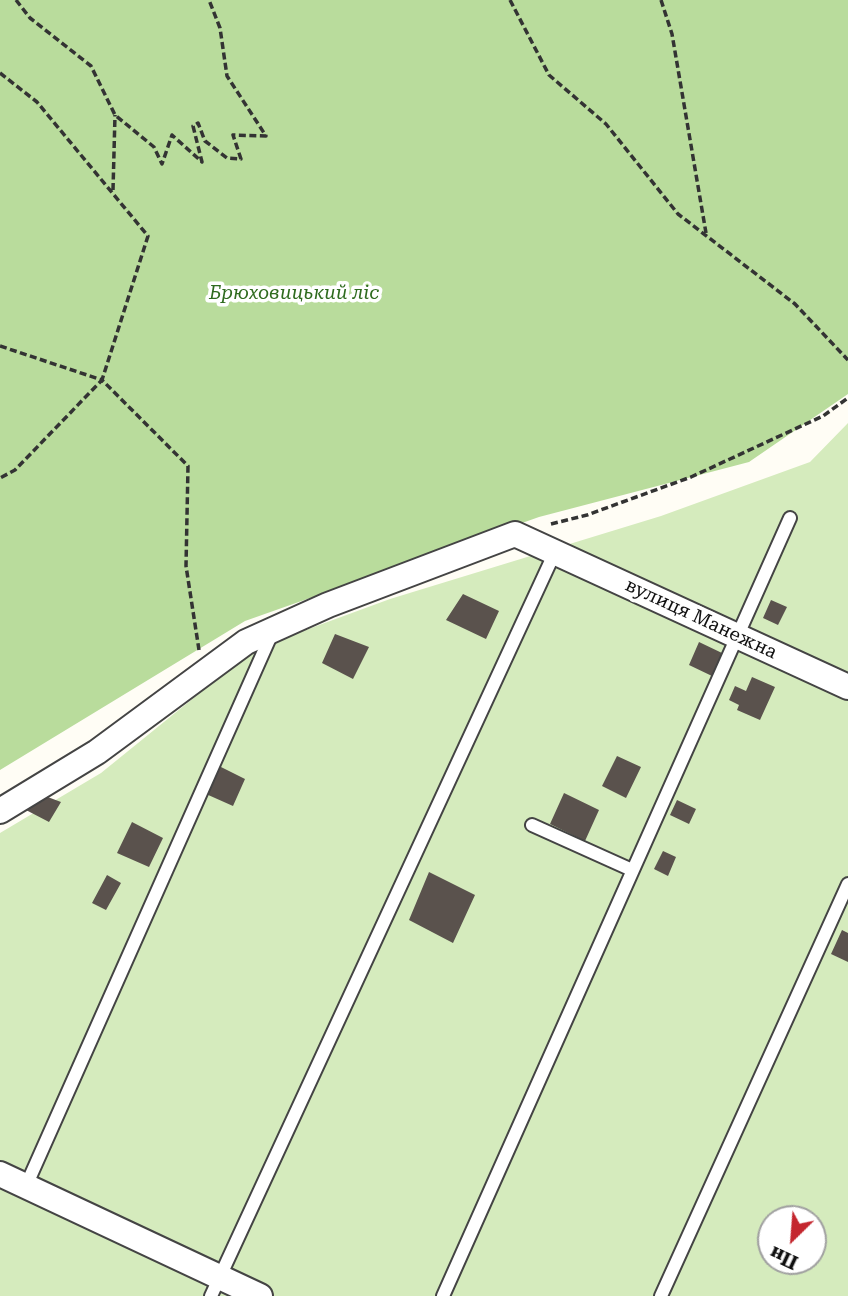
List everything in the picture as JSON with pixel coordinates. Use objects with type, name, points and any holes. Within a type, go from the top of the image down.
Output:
[{"type":"street","points":[[0,811],[97,751],[246,642],[328,605],[515,534]]},
{"type":"street","name":"вулиця Манежна","points":[[515,534],[848,687]]},
{"type":"street","points":[[0,1174],[215,1287],[260,1296]]},
{"type":"lane","points":[[443,1296],[790,518]]},
{"type":"lane","points":[[215,1287],[555,552]]},
{"type":"lane","points":[[26,1186],[274,629]]},
{"type":"lane","points":[[532,825],[632,870]]},
{"type":"lane","points":[[661,1296],[848,884]]},
{"type":"path","points":[[16,0],[30,18],[90,66],[115,116],[154,147],[162,164],[173,135],[202,162],[193,126],[198,123],[205,141],[228,158],[241,159],[233,135],[266,135],[227,76],[220,29],[209,0]]},
{"type":"path","points":[[510,0],[549,75],[606,124],[678,214],[795,304],[848,360]]},
{"type":"path","points":[[661,0],[672,34],[706,236]]},
{"type":"path","points":[[0,73],[37,102],[113,190],[148,236],[102,380],[15,470],[0,478]]},
{"type":"path","points":[[113,190],[115,116]]},
{"type":"path","points":[[0,346],[102,380],[188,466],[186,566],[203,673]]},
{"type":"path","points":[[515,534],[587,515],[691,477],[823,415],[848,398]]},
{"type":"green space","name":"Брюховицький ліс","points":[[0,0],[848,0],[848,394],[749,462],[539,517],[245,621],[0,770]]},
{"type":"green space","points":[[848,423],[848,1296],[0,1296],[0,833],[101,773],[254,649],[390,599],[661,516],[810,462]]},
{"type":"building","points":[[463,594],[499,611],[486,639],[446,620]]},
{"type":"building","points":[[771,600],[787,607],[778,625],[763,618]]},
{"type":"building","points":[[335,634],[369,647],[353,679],[322,663]]},
{"type":"building","points":[[699,642],[722,653],[712,676],[689,665]]},
{"type":"building","points":[[752,677],[775,687],[760,720],[737,710],[739,705],[729,700],[735,686],[746,691]]},
{"type":"building","points":[[617,756],[641,767],[626,798],[602,786]]},
{"type":"building","points":[[219,766],[245,779],[233,806],[206,794]]},
{"type":"building","points":[[37,793],[61,802],[49,822],[26,810]]},
{"type":"building","points":[[564,793],[599,810],[585,841],[550,824]]},
{"type":"building","points":[[677,800],[696,809],[689,824],[670,815]]},
{"type":"building","points":[[132,822],[163,838],[149,867],[117,853]]},
{"type":"building","points":[[663,851],[676,857],[668,876],[654,869]]},
{"type":"building","points":[[429,872],[475,895],[453,943],[409,920]]},
{"type":"building","points":[[107,875],[121,883],[106,910],[92,903]]},
{"type":"building","points":[[842,930],[848,933],[848,962],[831,954]]}]
